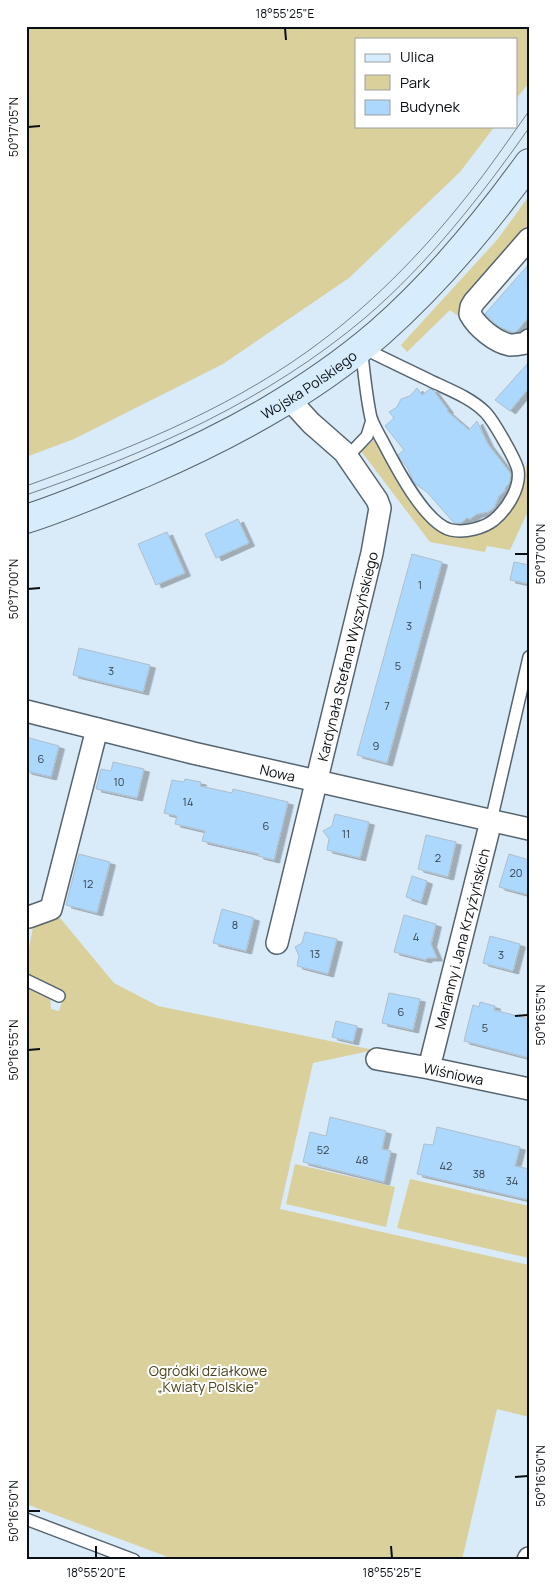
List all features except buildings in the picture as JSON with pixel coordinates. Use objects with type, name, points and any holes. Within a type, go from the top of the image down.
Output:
[{"type":"street","name":"Wojska Polskiego","points":[[26,519],[98,493],[180,457],[235,430],[289,399],[327,373],[396,317],[447,264],[483,224],[529,163]]},
{"type":"street","points":[[529,239],[474,302],[470,314],[479,326],[501,342],[513,345],[526,343],[529,340]]},
{"type":"street","name":"Kardynała Stefana Wyszyńskiego","points":[[277,943],[372,553],[380,508],[372,491],[347,457],[289,399]]},
{"type":"street","name":"Nowa","points":[[26,711],[317,781],[529,829]]},
{"type":"street","points":[[27,922],[51,909],[97,729]]},
{"type":"street","name":"Marianny i Jana Krzyżyńskich","points":[[432,1056],[491,821]]},
{"type":"street","name":"Wiśniowa","points":[[377,1059],[529,1088]]},
{"type":"lane","points":[[361,347],[466,398],[485,412],[509,449],[518,469],[518,480],[514,493],[505,508],[494,520],[481,527],[465,531],[450,530],[437,523],[428,513],[401,476],[372,420],[361,347]]},
{"type":"lane","points":[[347,457],[367,436],[372,420]]},
{"type":"lane","points":[[491,821],[529,657]]},
{"type":"lane","points":[[26,980],[59,996]]},
{"type":"lane","points":[[26,1519],[134,1560]]},
{"type":"green space","points":[[26,26],[529,26],[529,83],[518,97],[518,38],[355,38],[355,128],[493,128],[460,172],[349,278],[223,364],[74,439],[26,457]]},
{"type":"green space","points":[[529,196],[529,230],[467,298],[485,336],[450,310],[407,352],[401,345],[497,240]]},
{"type":"green space","points":[[375,439],[419,513],[426,521],[440,532],[463,537],[478,535],[491,529],[503,520],[513,509],[520,495],[525,480],[526,465],[529,466],[529,509],[510,550],[487,546],[485,552],[430,542],[361,451]]},
{"type":"green space","name":"Ogródki działkowe „Kwiaty Polskie”","points":[[60,918],[114,983],[158,1006],[374,1050],[313,1063],[280,1209],[529,1265],[529,1417],[497,1409],[462,1560],[176,1560],[26,1504],[26,987],[50,998],[51,1009],[59,1011],[64,994],[26,973],[26,964],[33,927]]},
{"type":"green space","points":[[295,1164],[395,1187],[386,1227],[286,1204]]},
{"type":"green space","points":[[410,1179],[529,1206],[529,1258],[397,1228]]},
{"type":"tram line","points":[[518,127],[529,111]]},
{"type":"tram line","points":[[26,486],[99,459],[172,428],[242,393],[308,351],[373,298],[431,239],[475,186],[517,128]]},
{"type":"tram line","points":[[26,495],[117,461],[205,422],[247,399],[328,347],[389,296],[433,251],[492,179],[529,128]]}]
